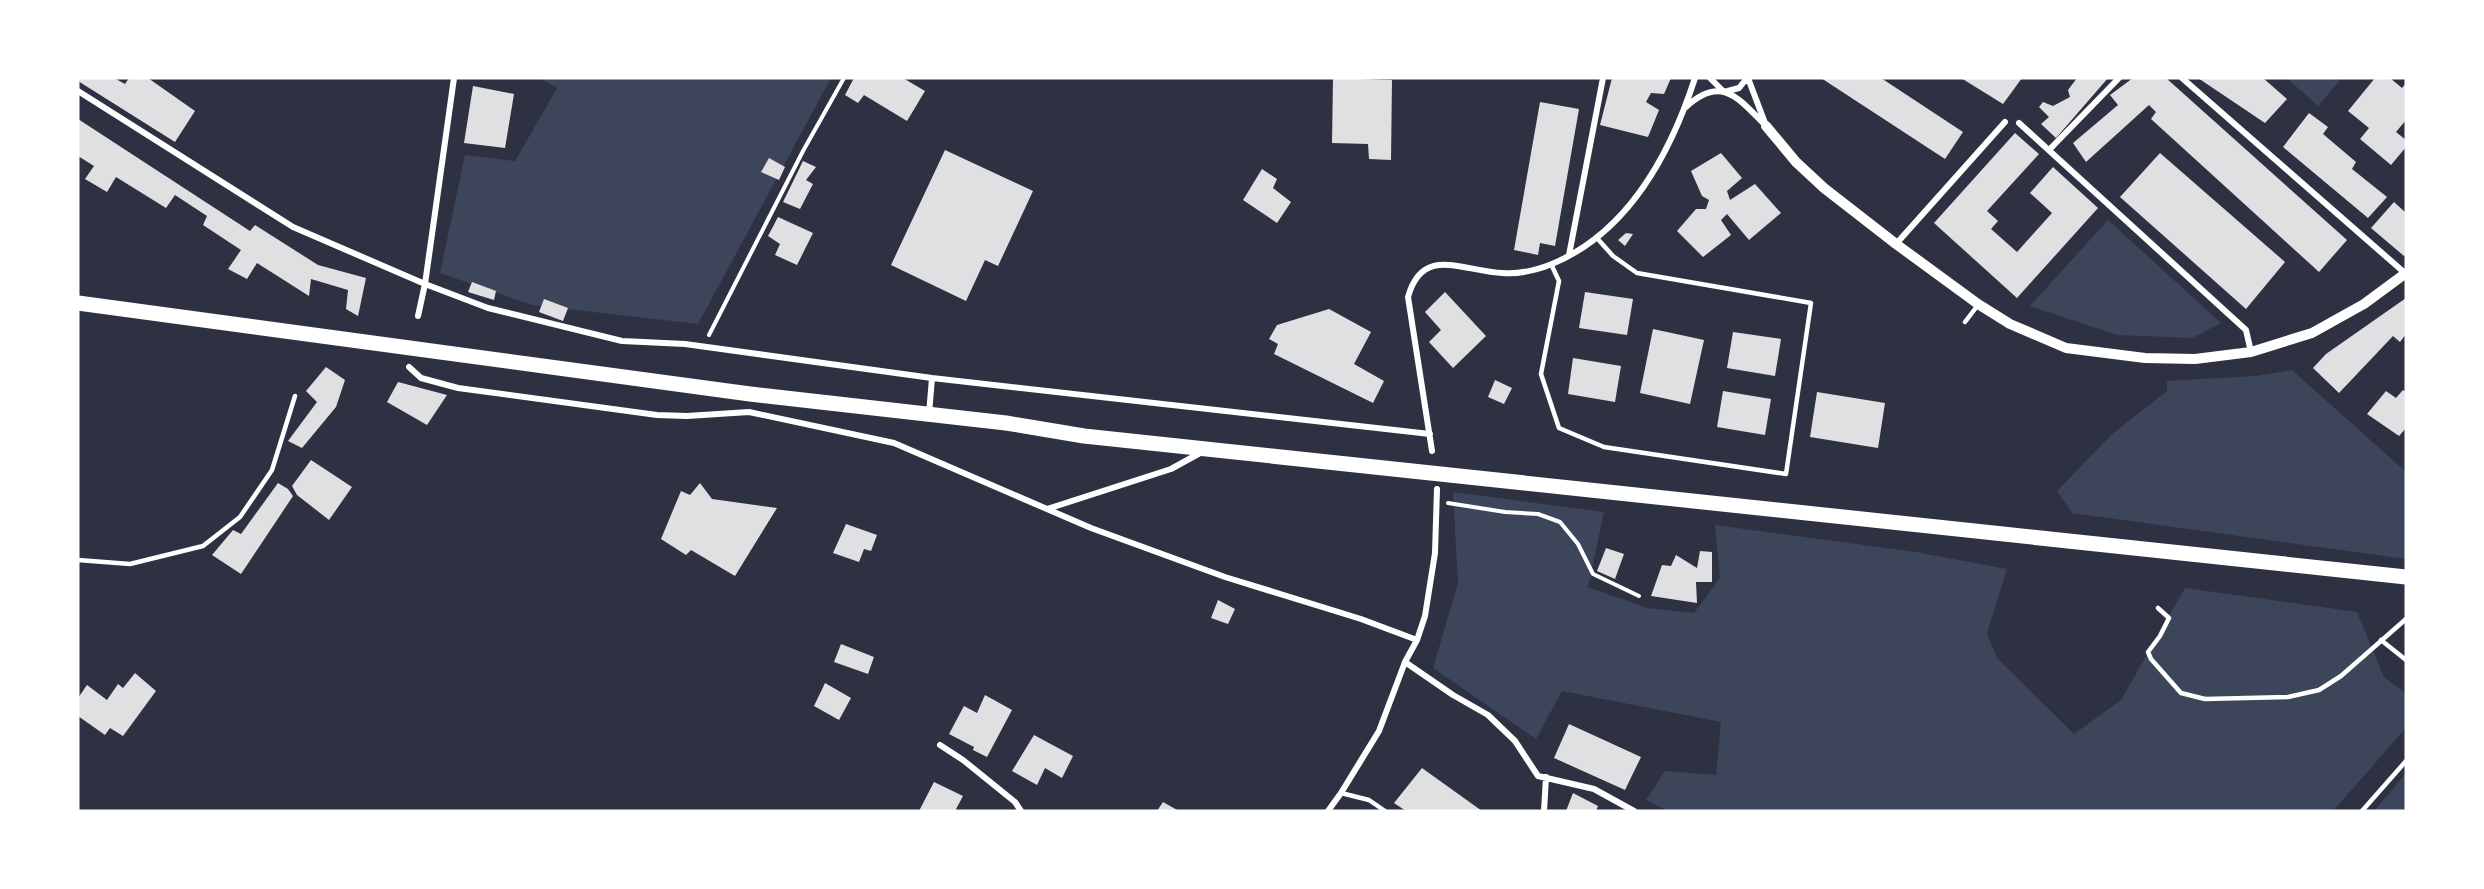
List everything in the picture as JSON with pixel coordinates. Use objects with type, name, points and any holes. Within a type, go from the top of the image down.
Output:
[{"type":"main road","points":[[78,303],[738,393],[929,414],[1084,436],[2406,577]]},
{"type":"street","points":[[418,316],[425,284],[454,78]]},
{"type":"street","points":[[1569,255],[1603,78]]},
{"type":"street","points":[[1432,451],[1408,297],[1413,280],[1424,269],[1448,264],[1502,273],[1517,273],[1551,264],[1596,237],[1629,207],[1647,183],[1686,108],[1695,78]]},
{"type":"street","points":[[1710,78],[1724,92],[1740,100],[1766,126],[1796,162],[1824,188],[1896,244],[1978,304],[2010,324],[2066,348],[2145,358],[2195,359],[2251,352],[2312,333],[2364,304],[2406,274],[2182,78]]},
{"type":"street","points":[[1686,108],[1700,95],[1711,91],[1724,92],[1738,88],[1748,78],[1766,126]]},
{"type":"street","points":[[2049,150],[2119,78]]},
{"type":"street","points":[[78,91],[293,227],[425,284],[488,308],[622,341],[702,347],[932,378],[1430,434]]},
{"type":"street","points":[[1896,244],[2005,122]]},
{"type":"street","points":[[2019,123],[2246,330],[2251,352]]},
{"type":"street","points":[[409,367],[421,378],[458,388],[608,409],[687,416],[749,412],[894,443],[1047,509],[1225,577],[1361,619],[1417,640]]},
{"type":"street","points":[[929,414],[932,378]]},
{"type":"street","points":[[1047,509],[1172,468],[1207,449]]},
{"type":"street","points":[[1328,811],[1379,731],[1405,662],[1417,640],[1425,616],[1435,553],[1437,489]]},
{"type":"street","points":[[1405,662],[1453,695],[1488,715],[1515,741],[1538,776],[1594,789],[1634,811]]},
{"type":"street","points":[[940,745],[963,760],[1015,802],[1021,811]]},
{"type":"street","points":[[1544,811],[1546,777]]},
{"type":"lane","points":[[1551,264],[1559,281],[1541,374],[1559,428],[1604,447],[1786,474],[1811,303],[1637,273],[1613,256],[1596,237]]},
{"type":"lane","points":[[1965,322],[1978,304]]},
{"type":"lane","points":[[78,560],[130,564],[203,546],[240,517],[272,470],[295,396]]},
{"type":"lane","points":[[2158,608],[2169,618],[2160,636],[2148,652],[2151,659],[2181,693],[2205,699],[2288,697],[2319,690],[2341,676],[2406,619]]},
{"type":"lane","points":[[2382,640],[2406,660]]},
{"type":"lane","points":[[2362,811],[2406,761]]},
{"type":"lane","points":[[1341,793],[1369,800],[1385,811]]},
{"type":"path","points":[[702,347],[803,151],[844,78]]},
{"type":"path","points":[[1438,502],[1505,512],[1538,514],[1560,522],[1578,544],[1593,573],[1639,596]]},
{"type":"shaded area","points":[[540,78],[831,78],[698,324],[532,305],[440,273],[465,155],[515,161],[557,88]]},
{"type":"shaded area","points":[[2287,78],[2342,78],[2318,106]]},
{"type":"shaded area","points":[[2108,220],[2221,323],[2192,338],[2117,335],[2030,306]]},
{"type":"shaded area","points":[[2292,370],[2406,472],[2406,559],[2072,513],[2057,491],[2112,434],[2167,391],[2167,381],[2255,376]]},
{"type":"shaded area","points":[[1453,492],[1604,512],[1588,587],[1647,608],[1694,613],[1720,578],[1715,525],[1916,552],[2007,569],[1987,633],[1997,658],[2074,734],[2121,700],[2185,588],[2357,612],[2384,677],[2406,694],[2406,728],[2333,811],[1668,811],[1646,800],[1665,771],[1716,775],[1721,722],[1562,691],[1536,739],[1433,668],[1458,583]]},
{"type":"shaded area","points":[[2406,773],[2406,811],[2374,811]]},
{"type":"building","points":[[78,78],[114,78],[125,84],[129,78],[148,78],[195,111],[175,142],[78,81]]},
{"type":"building","points":[[854,78],[903,78],[925,91],[907,121],[864,95],[858,103],[845,95]]},
{"type":"building","points":[[1333,78],[1392,80],[1391,160],[1369,159],[1368,144],[1332,143]]},
{"type":"building","points":[[1612,78],[1671,78],[1664,94],[1651,93],[1646,102],[1659,110],[1648,137],[1600,125]]},
{"type":"building","points":[[1821,78],[1881,78],[1963,132],[1945,159]]},
{"type":"building","points":[[1961,78],[2022,78],[2003,104]]},
{"type":"building","points":[[2077,78],[2108,78],[2056,138],[2041,124],[2049,117],[2039,107],[2043,102],[2053,106],[2070,97],[2068,90]]},
{"type":"building","points":[[2133,78],[2166,78],[2347,240],[2319,272],[2151,119],[2156,112],[2149,105],[2086,162],[2073,143],[2118,105],[2110,95]]},
{"type":"building","points":[[2198,78],[2263,78],[2287,99],[2265,123]]},
{"type":"building","points":[[2375,78],[2390,78],[2402,88],[2406,83],[2406,120],[2396,132],[2406,140],[2406,147],[2391,165],[2360,139],[2369,128],[2348,111]]},
{"type":"building","points":[[473,86],[514,94],[505,148],[464,143]]},
{"type":"building","points":[[1540,102],[1579,109],[1555,246],[1540,243],[1538,255],[1514,250]]},
{"type":"building","points":[[2309,113],[2328,127],[2323,134],[2356,162],[2352,169],[2387,197],[2368,218],[2283,147]]},
{"type":"building","points":[[78,119],[250,231],[255,225],[318,265],[366,278],[358,316],[346,309],[348,290],[311,279],[309,296],[257,263],[247,279],[228,269],[241,250],[203,225],[207,216],[175,195],[166,208],[116,177],[107,192],[85,179],[94,166],[78,156]]},
{"type":"building","points":[[2015,133],[2039,154],[1987,211],[1998,221],[1991,229],[2017,252],[2052,213],[2030,193],[2053,167],[2098,208],[2017,298],[1934,223]]},
{"type":"building","points":[[945,150],[1033,191],[998,266],[985,260],[966,301],[891,265]]},
{"type":"building","points":[[1721,153],[1742,178],[1727,191],[1730,200],[1755,184],[1781,213],[1749,240],[1727,214],[1721,220],[1731,235],[1703,257],[1677,231],[1696,209],[1706,209],[1709,200],[1702,196],[1691,171]]},
{"type":"building","points":[[2160,153],[2285,262],[2246,309],[2120,197]]},
{"type":"building","points":[[769,158],[785,167],[779,180],[761,172]]},
{"type":"building","points":[[803,161],[816,167],[806,180],[813,184],[800,209],[783,202]]},
{"type":"building","points":[[1262,169],[1277,179],[1273,188],[1291,202],[1277,223],[1243,200]]},
{"type":"building","points":[[2394,202],[2406,213],[2406,254],[2404,256],[2371,228]]},
{"type":"building","points":[[778,217],[813,233],[797,265],[775,255],[780,244],[768,236]]},
{"type":"building","points":[[1626,233],[1633,234],[1625,246],[1618,240]]},
{"type":"building","points":[[472,282],[496,291],[494,300],[468,292]]},
{"type":"building","points":[[1445,292],[1486,336],[1453,368],[1429,342],[1441,330],[1425,312]]},
{"type":"building","points":[[1585,292],[1633,299],[1627,335],[1579,328]]},
{"type":"building","points":[[2406,298],[2406,334],[2400,342],[2393,336],[2339,393],[2313,368],[2326,354]]},
{"type":"building","points":[[544,299],[568,308],[563,321],[539,312]]},
{"type":"building","points":[[1329,309],[1371,332],[1354,364],[1384,381],[1373,403],[1274,354],[1278,344],[1269,339],[1277,325]]},
{"type":"building","points":[[1653,329],[1704,340],[1690,404],[1640,393]]},
{"type":"building","points":[[1733,332],[1781,339],[1775,376],[1727,368]]},
{"type":"building","points":[[1573,358],[1621,366],[1615,402],[1568,394]]},
{"type":"building","points":[[326,367],[345,380],[336,407],[302,448],[288,441],[317,402],[306,391]]},
{"type":"building","points":[[1495,380],[1512,388],[1504,404],[1488,397]]},
{"type":"building","points":[[398,382],[447,395],[427,425],[387,402]]},
{"type":"building","points":[[2403,390],[2406,392],[2406,428],[2399,436],[2367,414],[2386,391],[2396,398]]},
{"type":"building","points":[[1723,391],[1771,399],[1765,435],[1717,427]]},
{"type":"building","points":[[1817,392],[1885,403],[1878,448],[1810,437]]},
{"type":"building","points":[[311,460],[352,487],[329,520],[297,495],[292,486]]},
{"type":"building","points":[[278,483],[288,489],[293,496],[241,574],[212,555],[233,530],[241,534]]},
{"type":"building","points":[[700,483],[712,499],[777,508],[735,576],[691,550],[686,555],[661,539],[681,491],[690,495]]},
{"type":"building","points":[[846,524],[877,535],[871,551],[864,549],[859,562],[833,553]]},
{"type":"building","points":[[1606,548],[1624,554],[1615,579],[1597,571]]},
{"type":"building","points":[[1700,551],[1712,552],[1712,582],[1696,582],[1697,603],[1651,596],[1662,565],[1671,566],[1676,555],[1697,568]]},
{"type":"building","points":[[1218,600],[1235,609],[1228,624],[1211,618]]},
{"type":"building","points":[[841,644],[874,657],[868,674],[834,662]]},
{"type":"building","points":[[135,673],[156,691],[123,736],[110,728],[105,735],[78,716],[78,698],[87,685],[107,700],[118,684],[123,688]]},
{"type":"building","points":[[825,683],[851,698],[839,720],[814,706]]},
{"type":"building","points":[[985,695],[1012,710],[987,757],[973,750],[974,747],[949,734],[964,706],[977,713]]},
{"type":"building","points":[[1569,724],[1641,757],[1625,790],[1554,758]]},
{"type":"building","points":[[1034,735],[1073,756],[1062,778],[1045,768],[1037,785],[1012,771]]},
{"type":"building","points":[[1422,768],[1482,811],[1406,811],[1394,803]]},
{"type":"building","points":[[934,782],[963,796],[955,811],[919,811]]},
{"type":"building","points":[[1573,793],[1598,806],[1596,811],[1566,811]]},
{"type":"building","points":[[1163,802],[1179,811],[1157,811]]}]
